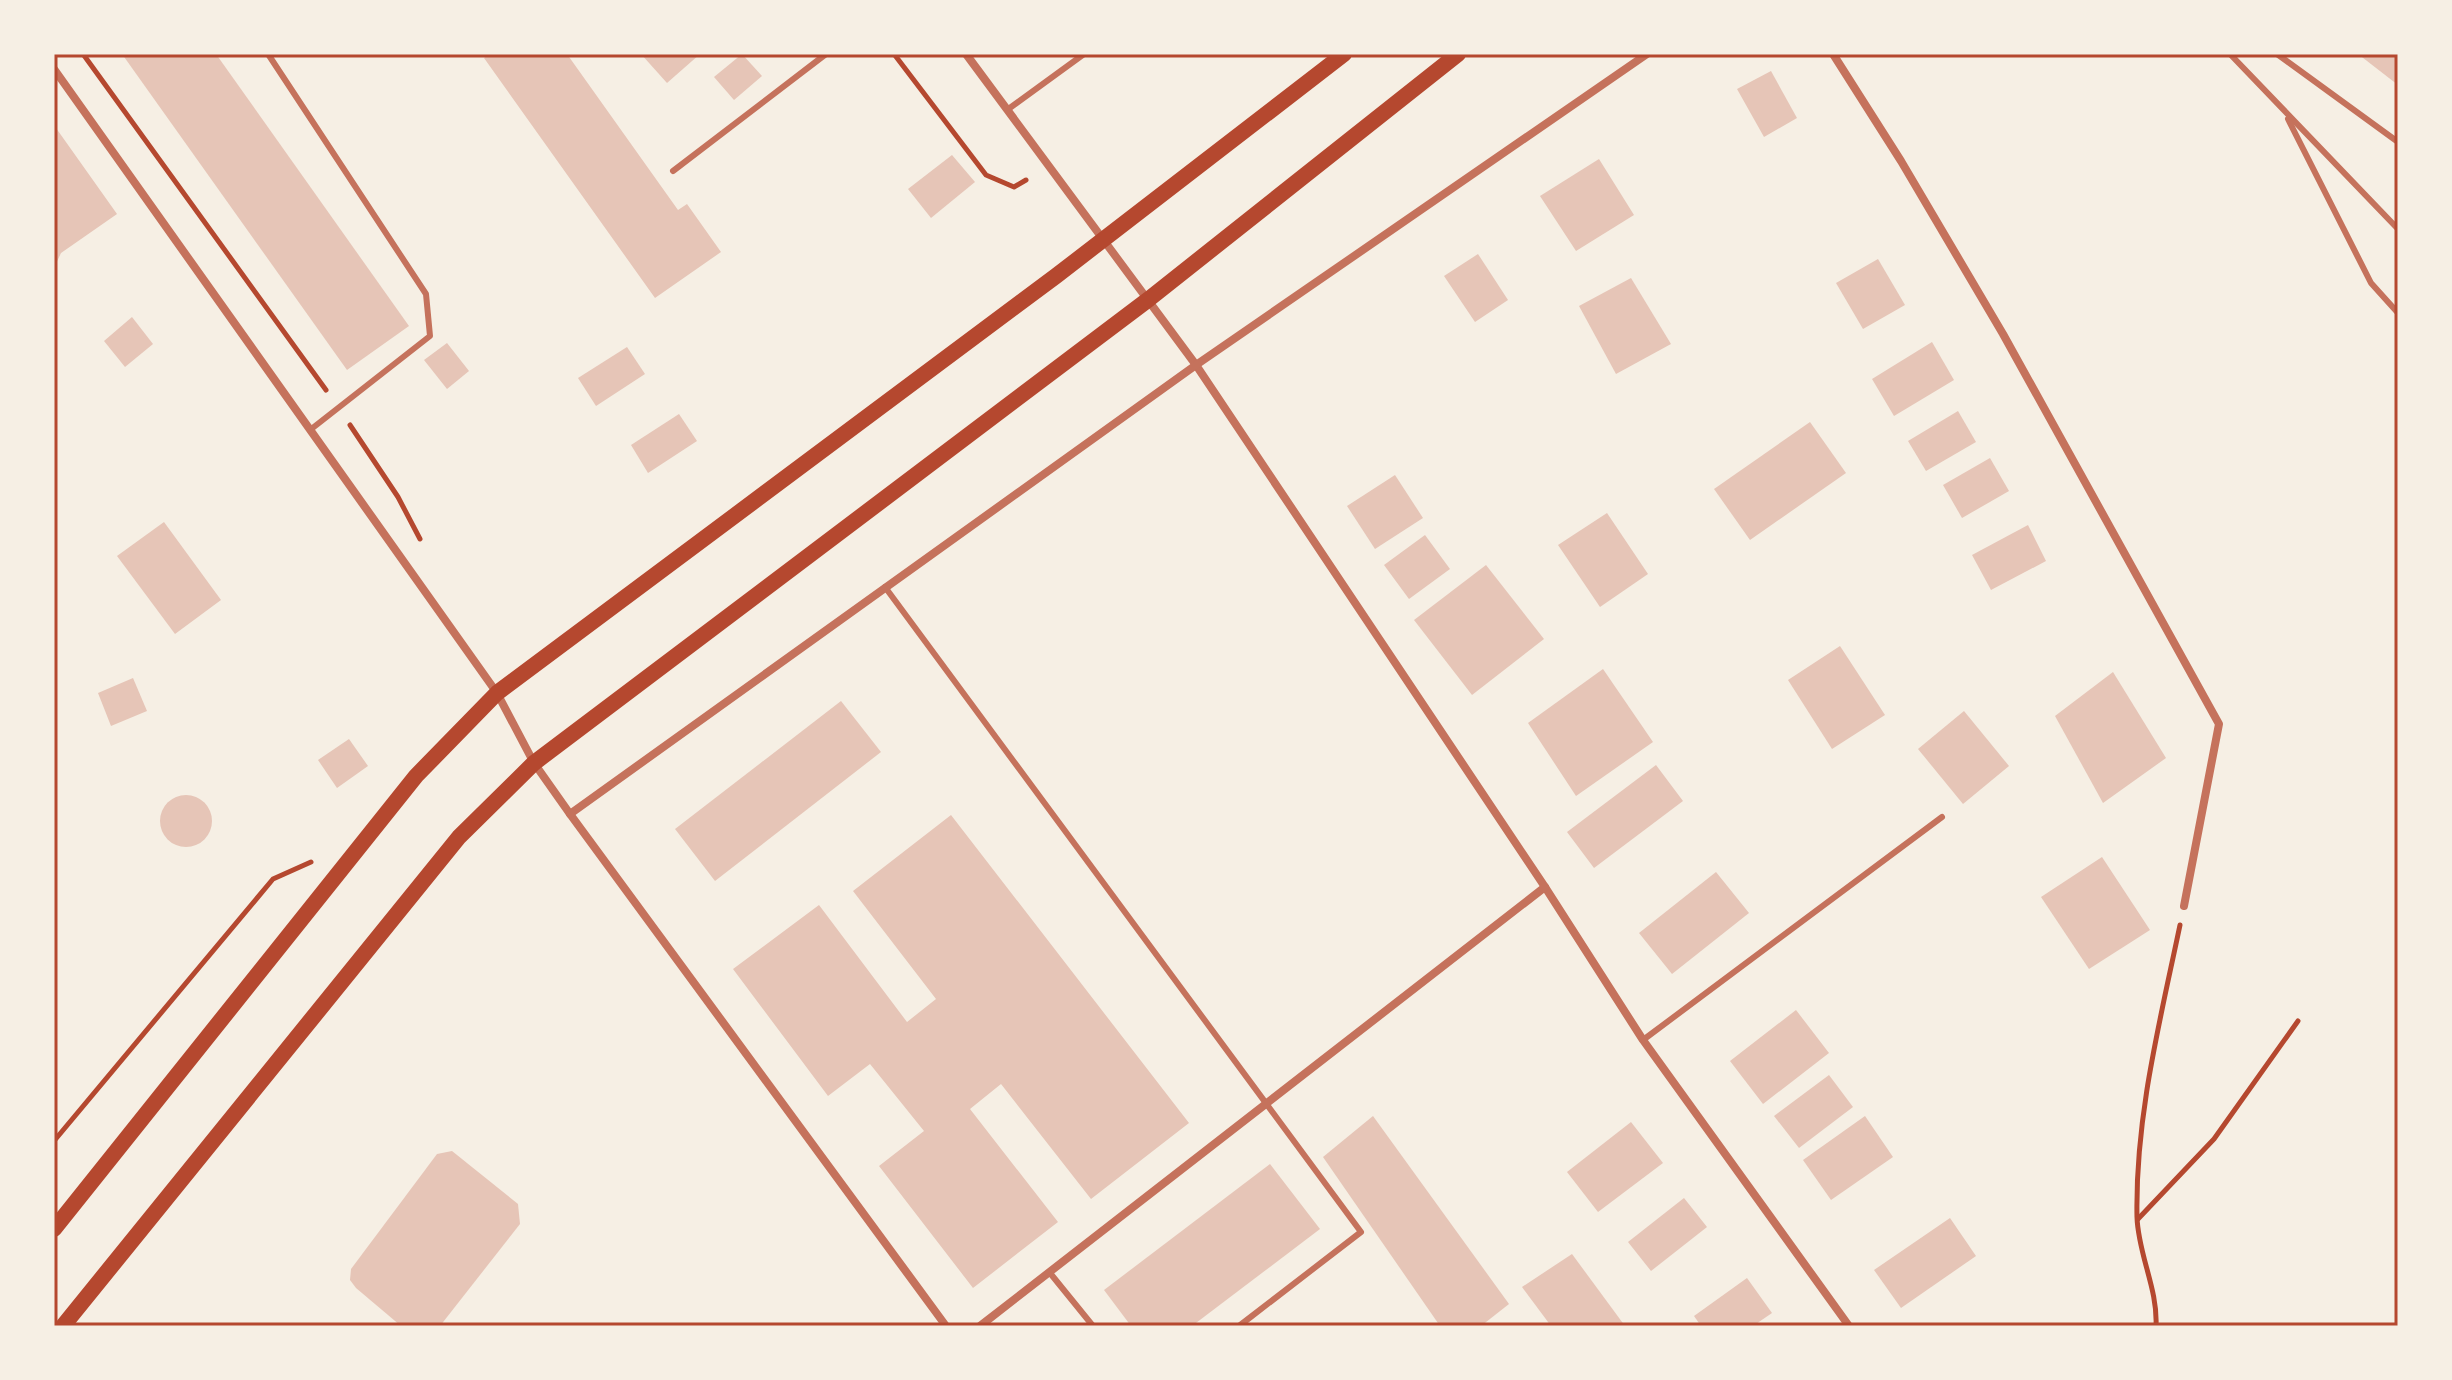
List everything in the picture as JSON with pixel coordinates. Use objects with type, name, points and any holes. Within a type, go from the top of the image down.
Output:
[{"type":"main road","points":[[54,1229],[416,776],[497,693],[1344,54]]},
{"type":"main road","points":[[63,1326],[459,837],[534,763],[1149,299],[1458,54]]},
{"type":"street","points":[[966,54],[1196,365],[1545,887],[1643,1040],[1849,1326]]},
{"type":"street","points":[[570,814],[1196,365],[1647,54]]},
{"type":"street","points":[[1833,54],[1901,161],[2003,334],[2219,724],[2184,906]]},
{"type":"street","points":[[54,69],[497,693],[534,763],[570,814],[946,1326]]},
{"type":"street","points":[[980,1326],[1545,887]]},
{"type":"lane","points":[[280,54],[270,57],[426,294],[430,336],[310,430]]},
{"type":"lane","points":[[673,171],[826,54]]},
{"type":"lane","points":[[1007,110],[1084,54]]},
{"type":"lane","points":[[2230,54],[2398,229]]},
{"type":"lane","points":[[2277,54],[2398,142]]},
{"type":"lane","points":[[2286,113],[2371,283],[2398,313]]},
{"type":"lane","points":[[885,587],[1361,1232],[1239,1326]]},
{"type":"lane","points":[[1643,1040],[1942,817]]},
{"type":"lane","points":[[1050,1273],[1093,1326]]},
{"type":"path","points":[[83,54],[339,408],[398,497],[425,549]]},
{"type":"path","points":[[894,54],[986,175],[1014,187],[1026,180]]},
{"type":"path","points":[[54,1141],[273,879],[322,858]]},
{"type":"path","points":[[2156,1326],[2157,1308],[2137,1220],[2145,1094],[2184,906]]},
{"type":"path","points":[[2137,1220],[2214,1139],[2298,1021]]},
{"type":"building","points":[[122,54],[216,54],[409,326],[347,370]]},
{"type":"building","points":[[489,54],[567,54],[678,210],[687,204],[721,252],[655,298],[484,58]]},
{"type":"building","points":[[641,54],[700,54],[667,83]]},
{"type":"building","points":[[742,54],[762,76],[734,100],[714,77]]},
{"type":"building","points":[[2358,54],[2398,54],[2398,85]]},
{"type":"building","points":[[1771,71],[1797,118],[1764,137],[1737,89]]},
{"type":"building","points":[[56,128],[117,214],[61,253],[54,268]]},
{"type":"building","points":[[952,155],[975,182],[931,218],[908,189]]},
{"type":"building","points":[[1599,159],[1634,215],[1576,251],[1540,196]]},
{"type":"building","points":[[1478,254],[1508,300],[1475,322],[1444,276]]},
{"type":"building","points":[[1878,259],[1905,305],[1863,329],[1836,283]]},
{"type":"building","points":[[1631,278],[1671,344],[1616,374],[1579,306]]},
{"type":"building","points":[[132,317],[153,344],[125,367],[104,341]]},
{"type":"building","points":[[1932,342],[1954,380],[1894,416],[1872,379]]},
{"type":"building","points":[[447,343],[469,371],[447,389],[424,360]]},
{"type":"building","points":[[627,347],[645,374],[596,406],[578,378]]},
{"type":"building","points":[[1958,411],[1976,442],[1926,471],[1908,441]]},
{"type":"building","points":[[679,414],[697,441],[648,473],[631,445]]},
{"type":"building","points":[[1810,422],[1846,473],[1750,540],[1714,489]]},
{"type":"building","points":[[1990,458],[2009,491],[1962,518],[1943,485]]},
{"type":"building","points":[[1395,475],[1423,518],[1375,549],[1347,506]]},
{"type":"building","points":[[1607,513],[1648,574],[1600,607],[1558,545]]},
{"type":"building","points":[[164,522],[221,600],[175,634],[117,556]]},
{"type":"building","points":[[2028,525],[2046,561],[1991,590],[1972,555]]},
{"type":"building","points":[[1425,535],[1450,569],[1409,599],[1384,565]]},
{"type":"building","points":[[1486,565],[1544,639],[1472,695],[1414,620]]},
{"type":"building","points":[[1840,646],[1885,715],[1832,749],[1788,680]]},
{"type":"building","points":[[1603,669],[1653,742],[1576,796],[1528,723]]},
{"type":"building","points":[[2113,672],[2166,758],[2103,803],[2055,716]]},
{"type":"building","points":[[133,678],[147,711],[111,726],[98,693]]},
{"type":"building","points":[[841,701],[881,752],[715,881],[675,829]]},
{"type":"building","points":[[1964,711],[2009,766],[1963,804],[1918,749]]},
{"type":"building","points":[[349,739],[368,766],[337,788],[318,760]]},
{"type":"building","points":[[1656,765],[1683,801],[1594,868],[1567,832]]},
{"type":"building","points":[[186,795],[205,802],[212,821],[205,840],[186,847],[167,840],[160,821],[167,802]]},
{"type":"building","points":[[951,815],[1189,1123],[1091,1199],[1001,1084],[970,1109],[1058,1222],[973,1288],[879,1166],[924,1131],[870,1064],[828,1096],[733,969],[819,905],[907,1022],[936,999],[853,891]]},
{"type":"building","points":[[2102,857],[2150,930],[2089,969],[2041,897]]},
{"type":"building","points":[[1716,872],[1749,913],[1672,974],[1639,933]]},
{"type":"building","points":[[1796,1010],[1829,1053],[1763,1104],[1730,1061]]},
{"type":"building","points":[[1829,1075],[1853,1107],[1799,1148],[1774,1116]]},
{"type":"building","points":[[1373,1116],[1509,1304],[1481,1326],[1440,1326],[1323,1157]]},
{"type":"building","points":[[1865,1116],[1893,1157],[1831,1200],[1803,1160]]},
{"type":"building","points":[[1631,1122],[1663,1163],[1598,1212],[1567,1172]]},
{"type":"building","points":[[452,1151],[518,1204],[520,1224],[440,1326],[401,1326],[356,1288],[350,1280],[351,1269],[437,1154]]},
{"type":"building","points":[[1270,1164],[1320,1229],[1192,1326],[1131,1326],[1104,1290]]},
{"type":"building","points":[[1684,1198],[1707,1227],[1651,1271],[1628,1242]]},
{"type":"building","points":[[1950,1218],[1976,1256],[1901,1308],[1874,1270]]},
{"type":"building","points":[[1572,1254],[1625,1326],[1551,1326],[1522,1287]]},
{"type":"building","points":[[1747,1278],[1772,1313],[1753,1326],[1701,1326],[1694,1316]]}]
